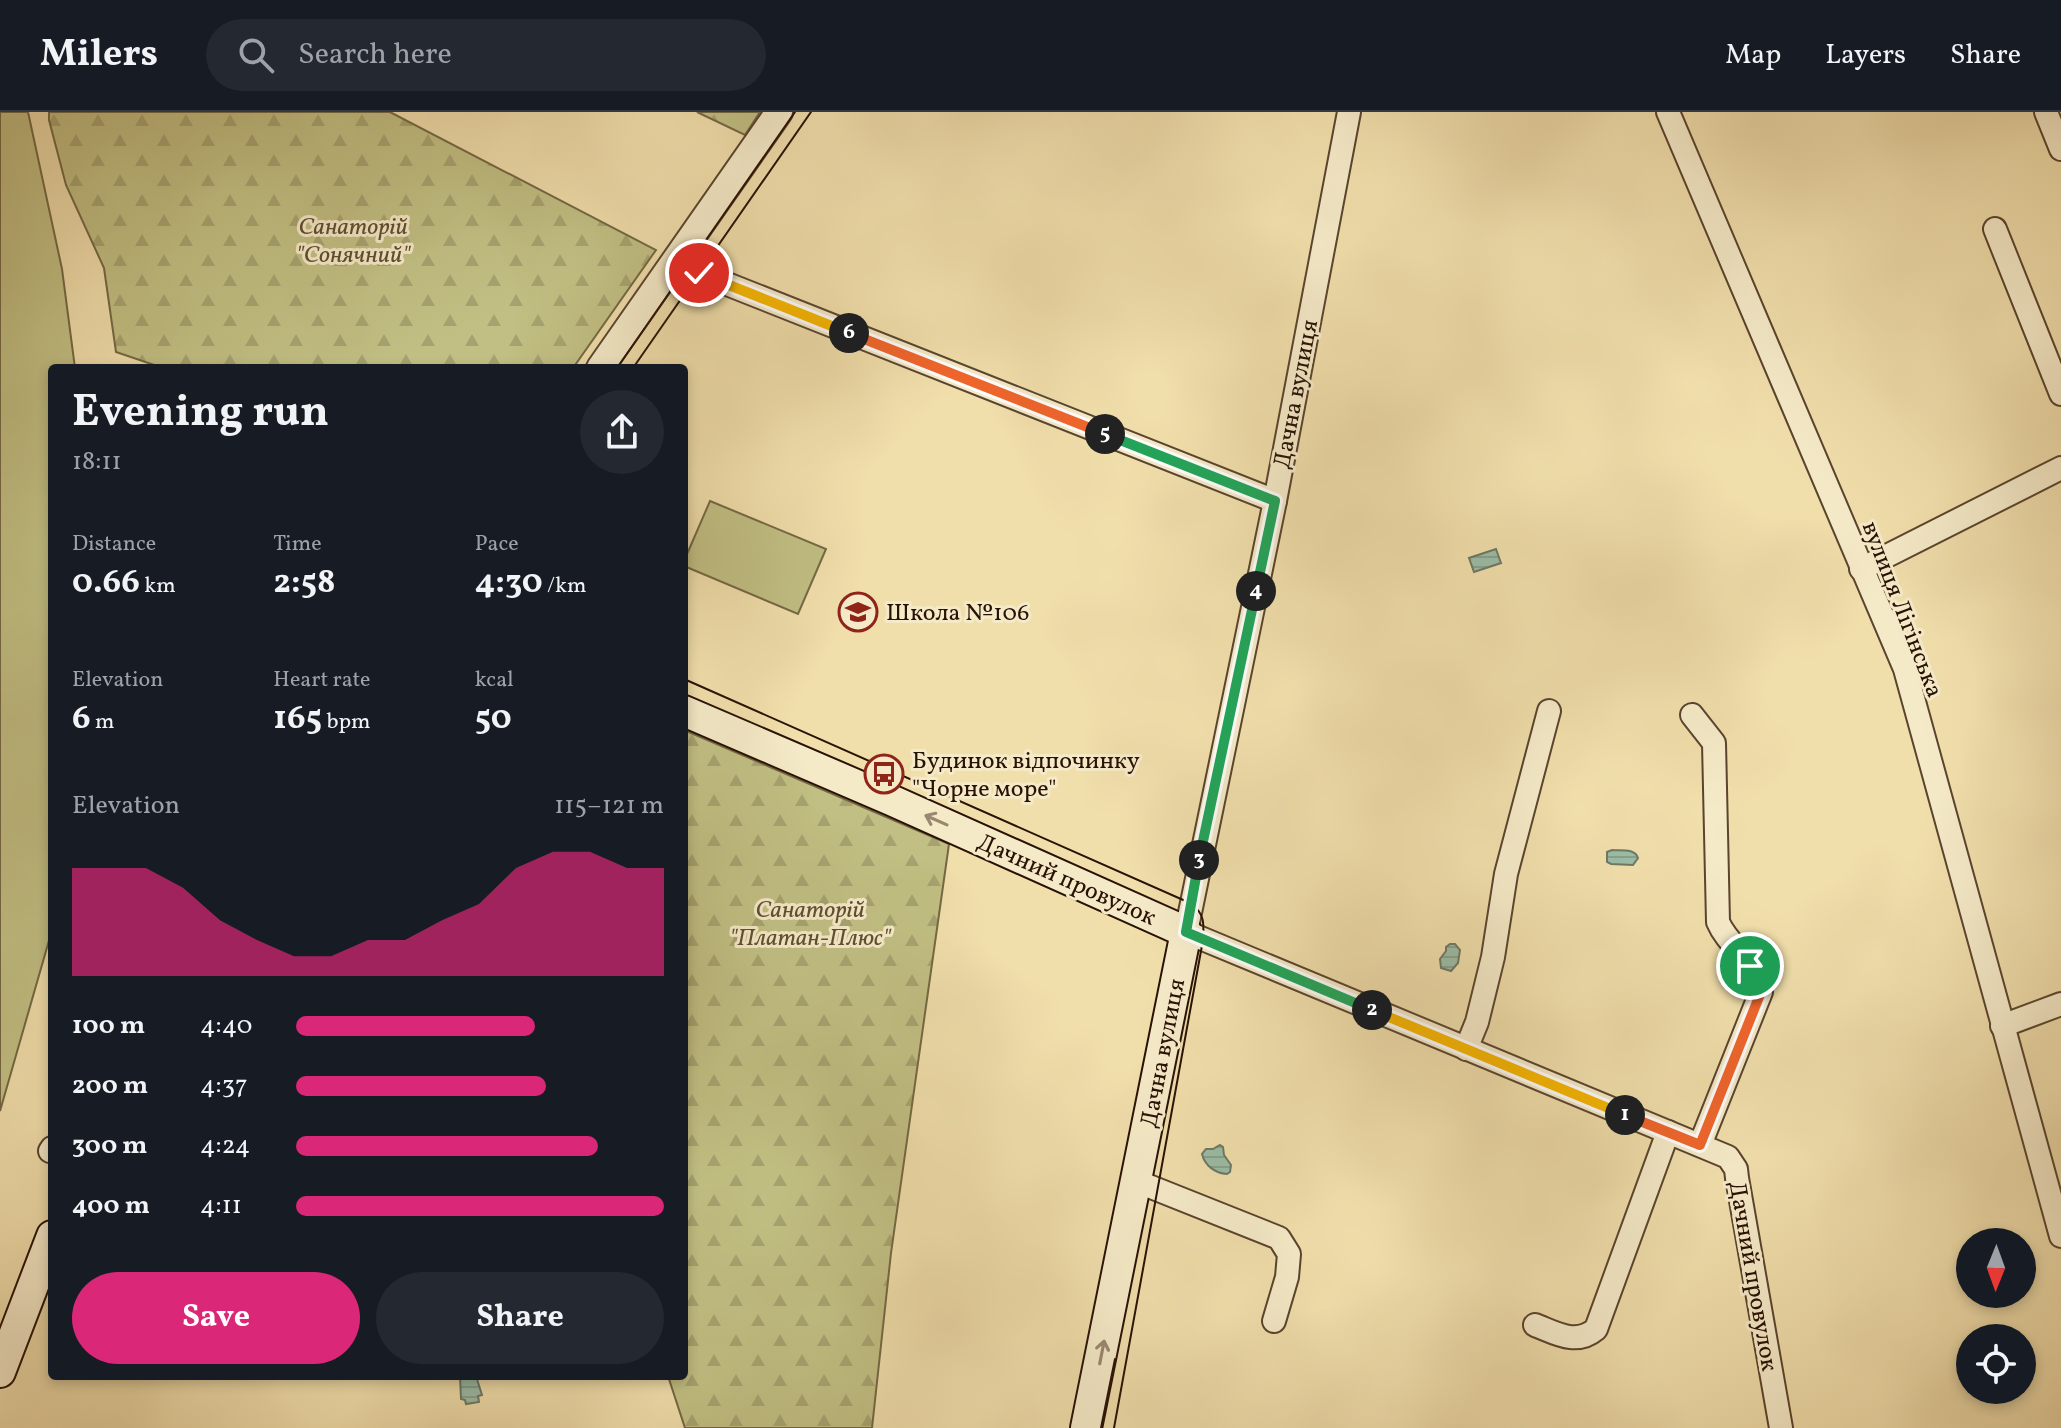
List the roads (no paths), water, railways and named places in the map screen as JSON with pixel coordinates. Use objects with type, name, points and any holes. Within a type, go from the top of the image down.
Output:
[{"type":"main road","name":"Дачний провулок","points":[[688,713],[1186,932]]},
{"type":"main road","name":"Дачна вулиця","points":[[1086,1428],[1186,932]]},
{"type":"main road","points":[[0,1372],[48,1246]]},
{"type":"street","points":[[603,364],[779,112]]},
{"type":"street","name":"Дачна вулиця","points":[[1186,932],[1275,501],[1349,112]]},
{"type":"street","name":"вулиця Лігінська","points":[[1668,112],[1905,669],[2061,1236]]},
{"type":"street","points":[[2046,112],[2061,149]]},
{"type":"street","points":[[1995,229],[2061,394]]},
{"type":"street","points":[[674,263],[1275,501]]},
{"type":"street","points":[[1861,569],[2061,468]]},
{"type":"street","points":[[1466,1049],[1477,1022],[1493,957],[1506,874],[1549,711]]},
{"type":"street","points":[[1692,715],[1714,743],[1718,922],[1722,933],[1757,973],[1761,982],[1761,992],[1700,1145]]},
{"type":"street","name":"Дачний провулок","points":[[1186,932],[1728,1157],[1736,1169],[1781,1428]]},
{"type":"street","points":[[2002,1026],[2061,1004]]},
{"type":"street","points":[[1535,1325],[1573,1339],[1582,1338],[1596,1329],[1668,1132]]},
{"type":"street","points":[[1136,1181],[1279,1238],[1289,1254],[1287,1277],[1274,1321]]},
{"type":"tram line","points":[[620,364],[795,112]]},
{"type":"tram line","points":[[636,364],[811,112]]},
{"type":"tram line","points":[[688,681],[1190,903],[1201,915],[1203,940],[1114,1428]]},
{"type":"tram line","points":[[1101,1428],[1115,1359]]},
{"type":"place","name":"Школа №106","points":[[858,612]]},
{"type":"place","name":"Будинок відпочинку \"Чорне море\"","points":[[884,774]]},
{"type":"park label","name":"Санаторій \"Сонячний\"","points":[[353,240]]},
{"type":"park label","name":"Санаторій \"Платан-Плюс\"","points":[[810,923]]}]
